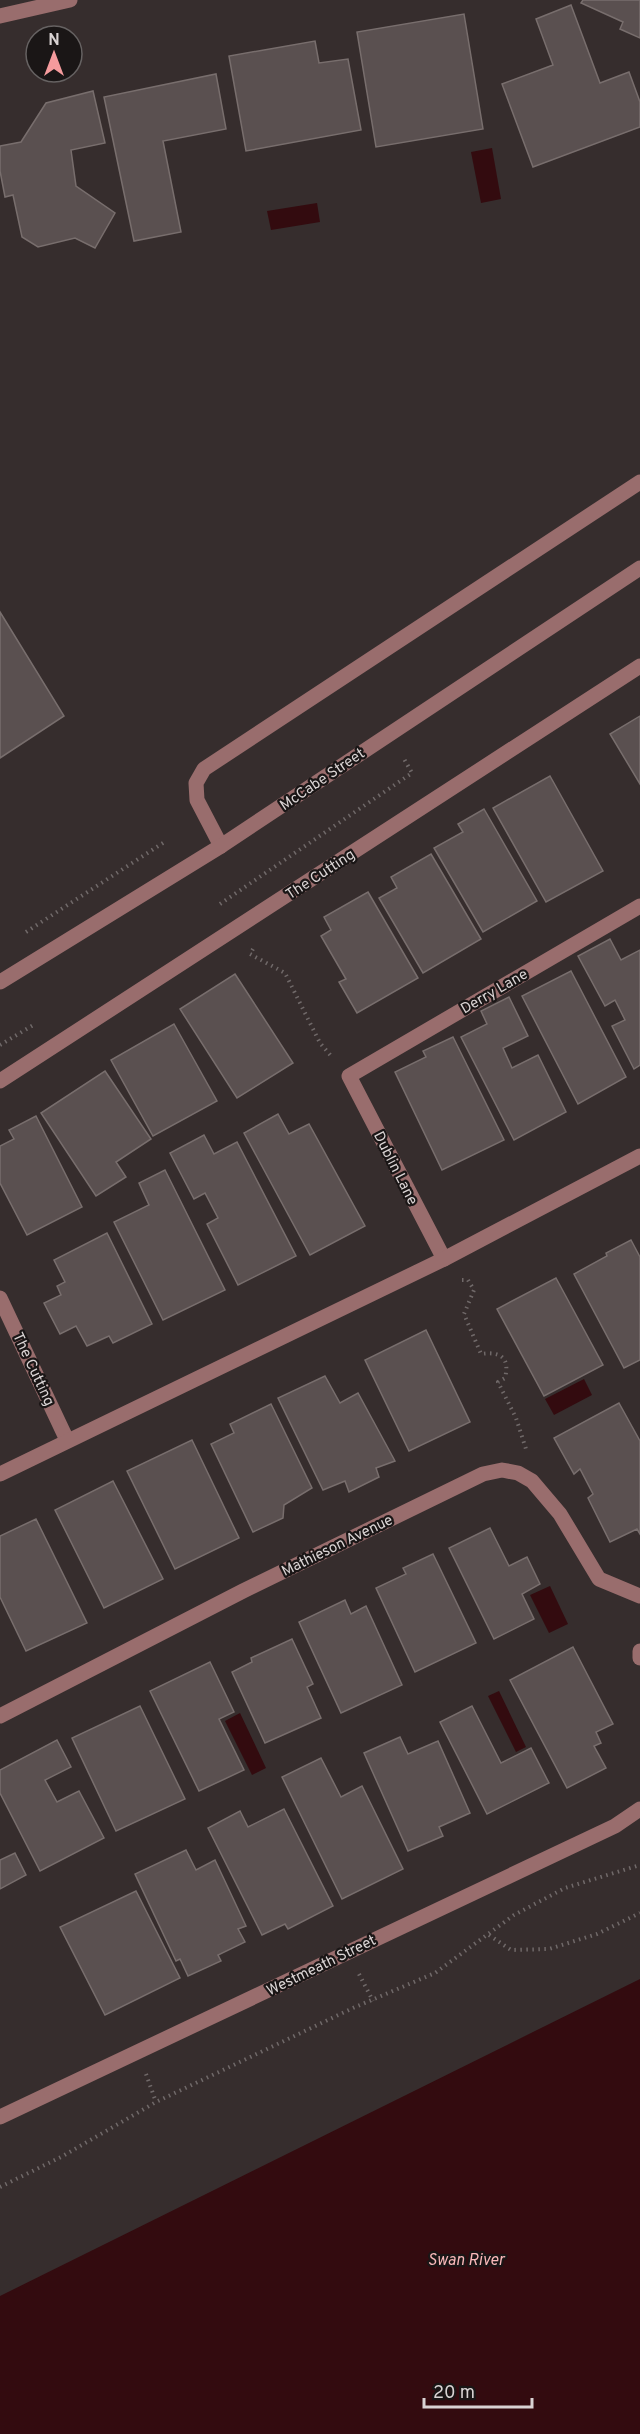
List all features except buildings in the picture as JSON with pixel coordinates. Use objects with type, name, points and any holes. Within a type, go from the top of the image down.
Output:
[{"type":"street","points":[[0,16],[70,0]]},
{"type":"street","points":[[221,846],[197,800],[196,783],[204,769],[640,482]]},
{"type":"street","name":"McCabe Street","points":[[0,982],[221,846],[640,568]]},
{"type":"street","name":"The Cutting","points":[[0,1082],[640,666]]},
{"type":"street","name":"Derry Lane","points":[[349,1076],[640,906]]},
{"type":"street","name":"Dublin Lane","points":[[349,1076],[444,1259]]},
{"type":"street","points":[[0,1474],[444,1259],[640,1156]]},
{"type":"street","name":"The Cutting","points":[[0,1298],[67,1440]]},
{"type":"street","name":"Mathieson Avenue","points":[[0,1716],[243,1591],[483,1474],[502,1470],[518,1473],[532,1481],[560,1514],[599,1579],[640,1596]]},
{"type":"street","points":[[640,1651],[640,1658]]},
{"type":"street","name":"Westmeath Street","points":[[0,2117],[615,1826],[640,1809]]},
{"type":"path","points":[[215,907],[412,773],[400,751]]},
{"type":"path","points":[[20,936],[166,841]]},
{"type":"path","points":[[250,954],[285,973],[320,1043]]},
{"type":"path","points":[[0,1045],[39,1021]]},
{"type":"path","points":[[474,1290],[464,1314],[481,1354],[490,1352],[506,1360],[508,1365],[505,1377],[498,1382],[516,1418]]},
{"type":"path","points":[[0,2187],[63,2156],[156,2102],[352,2008],[435,1973],[514,1915],[565,1888],[640,1865]]},
{"type":"path","points":[[489,1935],[511,1950],[549,1949],[597,1934],[640,1913]]},
{"type":"water","points":[[492,148],[501,199],[481,203],[471,152]]},
{"type":"water","points":[[317,203],[320,222],[271,230],[267,211]]},
{"type":"water","points":[[584,1379],[592,1395],[554,1415],[545,1399]]},
{"type":"water","points":[[550,1586],[568,1624],[549,1633],[530,1595]]},
{"type":"water","points":[[499,1691],[526,1747],[516,1752],[488,1696]]},
{"type":"water","points":[[240,1713],[266,1768],[252,1775],[225,1721]]},
{"type":"water","name":"Swan River","points":[[640,1979],[640,2434],[0,2434],[0,2296]]}]
